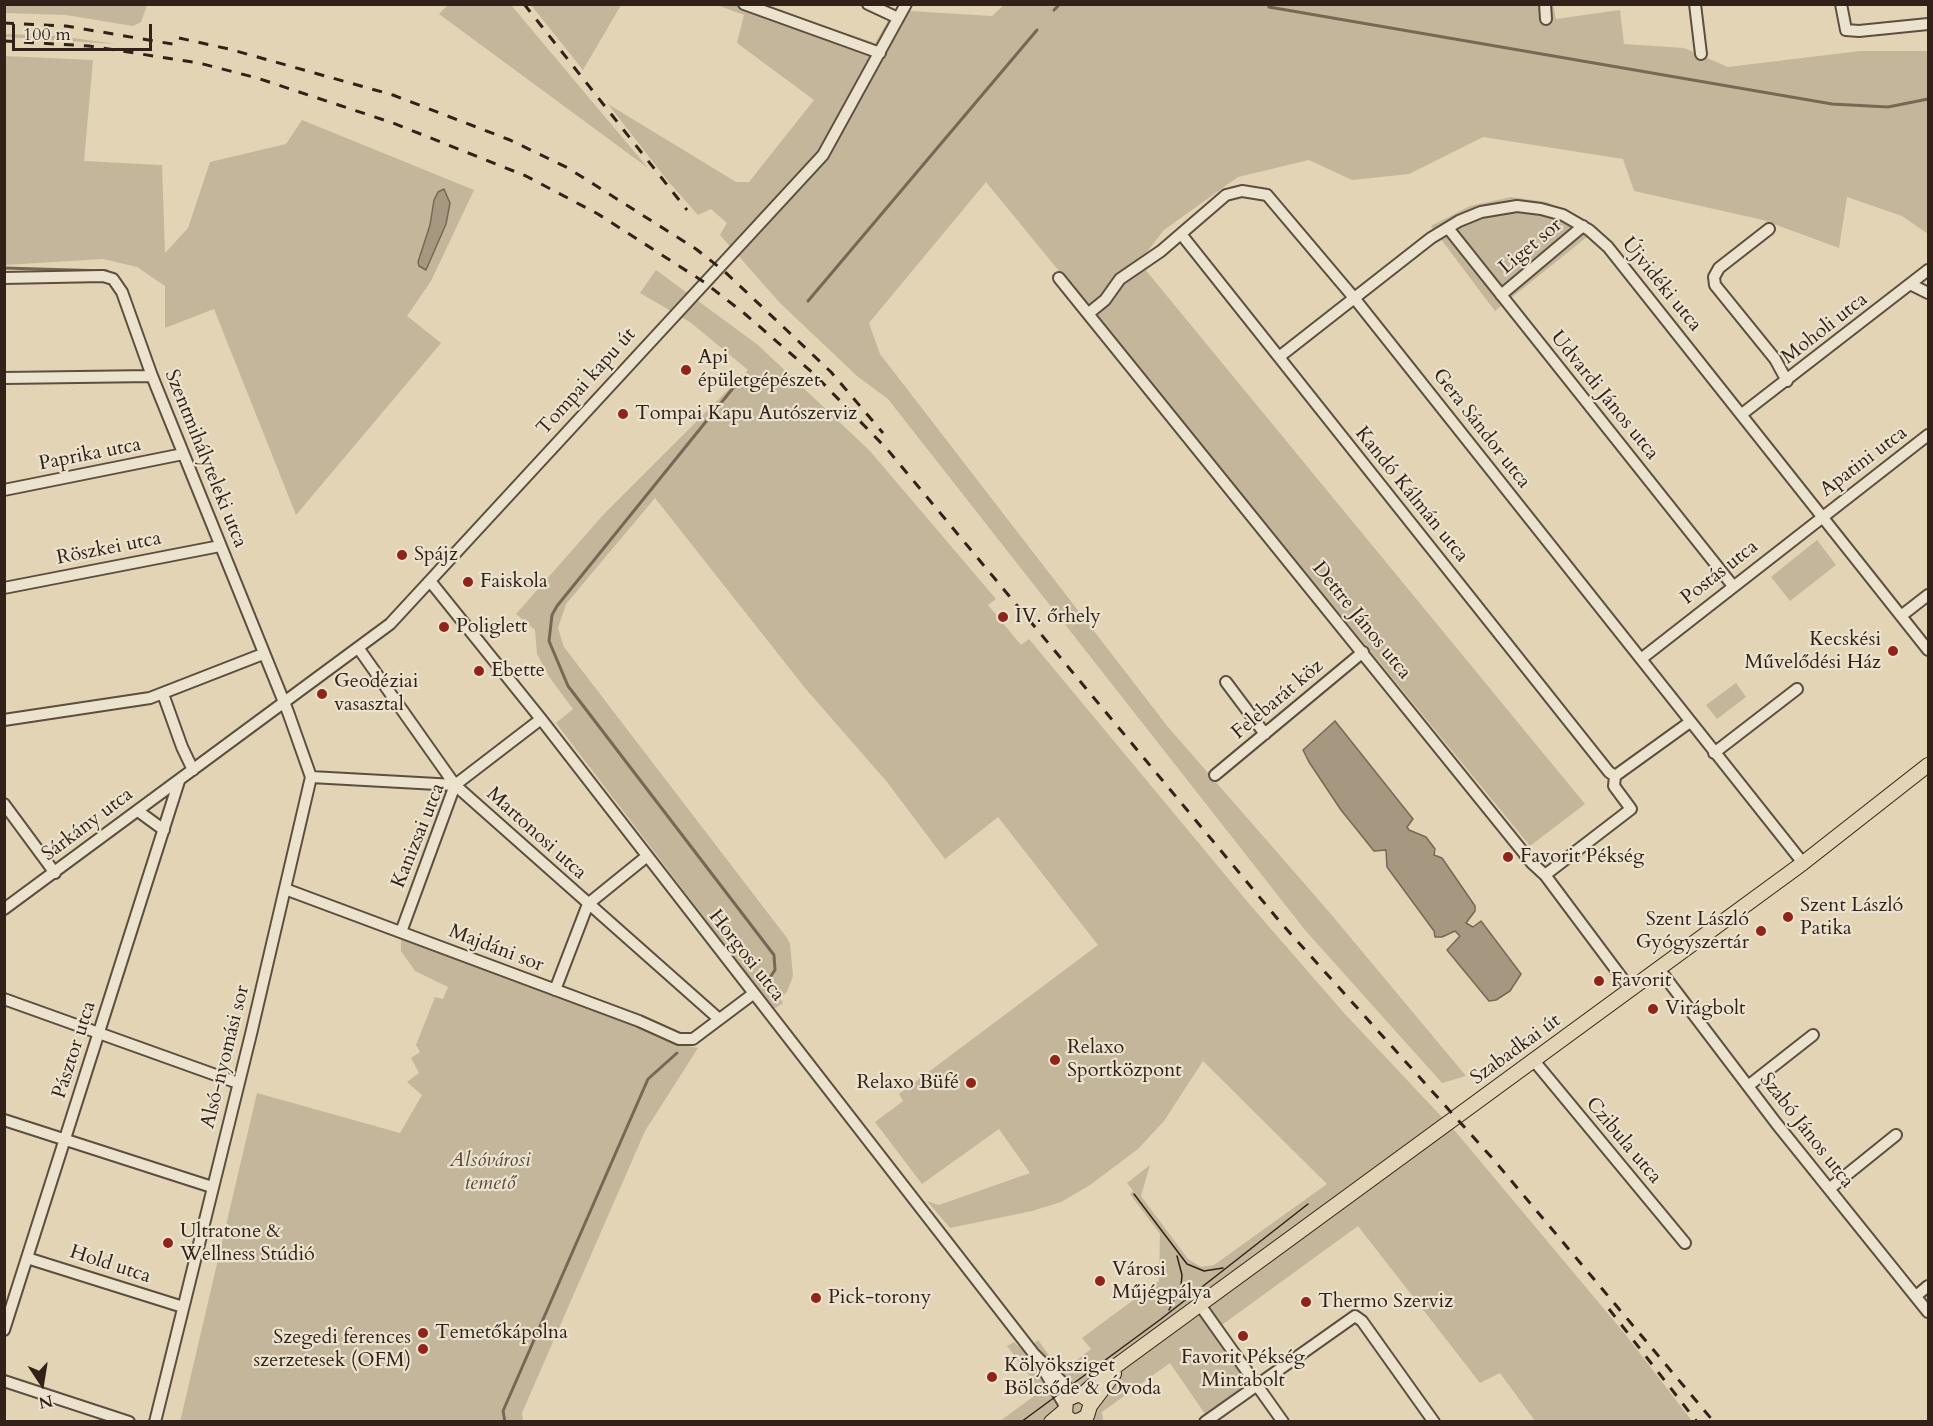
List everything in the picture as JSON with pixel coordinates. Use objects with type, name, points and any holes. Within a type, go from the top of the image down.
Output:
[{"type":"main road","name":"Szabadkai út","points":[[1070,1417],[1086,1405],[1122,1363],[1535,1062],[1803,863],[1929,765]]},
{"type":"main road","name":"Szabadkai út","points":[[1051,1422],[1070,1417],[1084,1418],[1086,1405]]},
{"type":"street","points":[[744,4],[880,53]]},
{"type":"street","points":[[868,4],[898,18]]},
{"type":"street","name":"Tompai kapu út","points":[[193,770],[390,624],[822,155],[906,4]]},
{"type":"street","points":[[1545,4],[1546,19]]},
{"type":"street","points":[[1695,4],[1701,54]]},
{"type":"street","points":[[1841,4],[1846,30],[1859,31],[1929,24]]},
{"type":"street","name":"Gera Sándor utca","points":[[1089,313],[1105,300],[1120,279],[1181,234],[1226,195],[1242,191],[1267,195],[1355,299],[1803,863]]},
{"type":"street","name":"Újvidéki utca","points":[[1279,357],[1431,238],[1448,228],[1481,212],[1517,206],[1552,211],[1583,226],[1608,247],[1929,650]]},
{"type":"street","name":"Liget sor","points":[[1501,295],[1583,226]]},
{"type":"street","name":"Udvardi János utca","points":[[1448,228],[1733,586]]},
{"type":"street","points":[[1769,229],[1719,268],[1714,277],[1715,285],[1775,359],[1787,381]]},
{"type":"street","name":"Kandó Kálmán utca","points":[[1181,234],[1601,763],[1615,776]]},
{"type":"street","name":"Moholi utca","points":[[1743,414],[1928,270]]},
{"type":"street","name":"Szentmihályteleki utca","points":[[4,278],[60,275],[103,276],[113,279],[122,292],[152,376],[284,702]]},
{"type":"street","name":"Dettre János utca","points":[[1059,278],[1532,863],[1545,875],[1631,990]]},
{"type":"street","points":[[1910,284],[1929,293]]},
{"type":"street","points":[[4,378],[152,376]]},
{"type":"street","name":"Apatini utca","points":[[1822,516],[1929,435]]},
{"type":"street","name":"Paprika utca","points":[[4,490],[183,454]]},
{"type":"street","name":"Postás utca","points":[[1641,659],[1822,516]]},
{"type":"street","name":"Röszkei utca","points":[[4,588],[220,546]]},
{"type":"street","name":"Horgosi utca","points":[[430,581],[541,719],[1034,1354],[1086,1405]]},
{"type":"street","points":[[1901,616],[1929,596]]},
{"type":"street","name":"Martonosi utca","points":[[359,649],[455,785],[719,1019]]},
{"type":"street","name":"Felebarát köz","points":[[1215,775],[1363,652]]},
{"type":"street","points":[[4,720],[163,694],[263,654]]},
{"type":"street","points":[[1226,682],[1265,734]]},
{"type":"street","points":[[1714,753],[1797,689]]},
{"type":"street","points":[[163,694],[193,770]]},
{"type":"street","points":[[284,702],[311,777],[455,785]]},
{"type":"street","name":"Kanizsai utca","points":[[401,932],[455,785],[541,719]]},
{"type":"street","points":[[1545,875],[1630,809],[1614,786],[1615,776],[1621,774],[1690,722]]},
{"type":"street","name":"Sárkány utca","points":[[4,909],[193,770]]},
{"type":"street","name":"Alsó-nyomási sor","points":[[155,1422],[311,777]]},
{"type":"street","name":"Pásztor utca","points":[[4,1330],[179,781]]},
{"type":"street","points":[[4,804],[55,873]]},
{"type":"street","points":[[138,810],[164,830]]},
{"type":"street","points":[[555,990],[588,904],[646,857]]},
{"type":"street","name":"Majdáni sor","points":[[285,890],[639,1021],[679,1039],[693,1039],[719,1019]]},
{"type":"street","name":"Szabó János utca","points":[[1659,969],[1829,1189],[1929,1312]]},
{"type":"street","points":[[719,1019],[753,994]]},
{"type":"street","points":[[4,999],[238,1083]]},
{"type":"street","points":[[1748,1086],[1813,1035]]},
{"type":"street","name":"Czibula utca","points":[[1535,1062],[1685,1243]]},
{"type":"street","points":[[4,1120],[212,1187]]},
{"type":"street","points":[[1829,1189],[1896,1135]]},
{"type":"street","name":"Hold utca","points":[[27,1258],[183,1307]]},
{"type":"street","points":[[1916,1296],[1929,1286]]},
{"type":"street","points":[[1200,1305],[1284,1422]]},
{"type":"street","points":[[1205,1422],[1355,1316],[1362,1322],[1434,1422]]},
{"type":"street","name":"Horgosi utca","points":[[1034,1354],[1070,1417]]},
{"type":"street","points":[[4,1381],[129,1422]]},
{"type":"green space","points":[[1005,4],[1553,4],[1556,19],[1620,10],[1624,44],[1684,48],[1728,67],[1860,51],[1928,51],[1928,234],[1902,216],[1847,197],[1839,248],[1763,220],[1634,191],[1623,159],[1483,137],[1409,174],[1352,180],[1309,160],[1238,177],[1164,230],[1139,262],[1585,804],[1530,846],[986,182],[869,323],[880,354],[1168,727],[1330,913],[1466,1076],[1442,1083],[1305,930],[888,399],[857,376],[780,303],[720,235],[727,223],[711,209],[698,215],[667,180],[608,104],[736,182],[749,182],[814,100],[737,43],[744,15],[717,5],[764,5],[875,43],[894,10],[992,16]]},
{"type":"green space","points":[[4,5],[147,5],[141,22],[133,26],[66,15],[5,13]]},
{"type":"green space","points":[[448,5],[511,5],[648,168],[439,14]]},
{"type":"green space","points":[[531,5],[621,5],[583,70]]},
{"type":"green space","points":[[5,34],[59,36],[116,44],[5,37]]},
{"type":"green space","points":[[5,56],[93,60],[84,161],[162,165],[165,253],[188,228],[210,162],[286,144],[302,120],[474,190],[431,281],[407,316],[441,343],[296,515],[214,309],[165,328],[165,286],[137,267],[103,259],[5,265]]},
{"type":"green space","points":[[1511,197],[1547,202],[1598,228],[1495,311],[1431,226],[1470,206]]},
{"type":"green space","points":[[656,270],[758,345],[870,451],[996,599],[988,605],[1021,645],[1029,639],[1251,906],[1344,1013],[1455,1131],[1625,1334],[1692,1421],[1535,1421],[1500,1373],[1480,1383],[1358,1226],[1215,1330],[1244,1373],[1244,1381],[1242,1388],[1205,1414],[1170,1363],[1102,1412],[1103,1421],[1000,1421],[1041,1391],[1007,1346],[1014,1342],[1024,1352],[1038,1340],[1061,1372],[1091,1349],[1082,1338],[1159,1281],[1160,1234],[1130,1194],[1133,1191],[1127,1183],[1150,1165],[1141,1196],[1188,1259],[1201,1267],[1214,1265],[1327,1184],[1203,1061],[1164,1121],[1138,1149],[1090,1185],[1061,1202],[1032,1211],[950,1228],[927,1201],[939,1205],[1030,1173],[999,1129],[922,1184],[875,1122],[903,1101],[899,1094],[1098,945],[998,817],[945,859],[887,782],[805,688],[655,498],[566,604],[558,628],[564,647],[787,938],[790,944],[793,976],[787,992],[780,998],[783,1003],[774,1009],[556,723],[573,709],[550,678],[537,654],[535,630],[516,614],[604,514],[748,370],[690,322],[640,293]]},
{"type":"green space","points":[[1817,540],[1836,565],[1790,601],[1771,577]]},
{"type":"green space","points":[[1736,683],[1746,697],[1717,719],[1706,705]]},
{"type":"green space","name":"Alsóvárosi temető","points":[[401,939],[652,1030],[672,1043],[698,1048],[645,1131],[522,1413],[523,1421],[180,1422],[257,1093],[400,1133],[422,1095],[407,1082],[419,1073],[411,1058],[420,1052],[416,1045],[435,997],[443,999],[448,987],[415,971],[401,951]]},
{"type":"shaded area","points":[[444,189],[450,203],[446,224],[426,270],[419,266],[418,262],[430,225],[434,200],[438,192]]},
{"type":"shaded area","points":[[1335,721],[1413,819],[1407,827],[1409,830],[1426,837],[1435,849],[1434,855],[1442,858],[1475,906],[1475,911],[1466,923],[1473,927],[1481,921],[1521,974],[1510,991],[1496,1000],[1489,1001],[1447,950],[1460,936],[1455,931],[1442,937],[1435,937],[1434,931],[1387,867],[1386,850],[1374,851],[1341,810],[1309,762],[1303,750]]},
{"type":"waterway","points":[[1054,10],[1060,4]]},
{"type":"waterway","points":[[1269,7],[1832,104],[1888,107],[1928,99]]},
{"type":"waterway","points":[[808,301],[1037,30]]},
{"type":"waterway","points":[[4,268],[107,271]]},
{"type":"waterway","points":[[742,377],[557,606],[552,615],[549,641],[568,686],[774,955],[775,970],[764,986]]},
{"type":"waterway","points":[[505,1422],[503,1411],[648,1079],[677,1053]]},
{"type":"tram line","points":[[1134,1194],[1187,1264],[1204,1271],[1223,1268]]},
{"type":"tram line","points":[[1021,1422],[1161,1319],[1308,1204]]},
{"type":"tram line","points":[[1169,1310],[1181,1286],[1182,1275],[1177,1256]]},
{"type":"railway","points":[[524,4],[687,210]]},
{"type":"railway","points":[[4,23],[66,26],[178,45]]},
{"type":"railway","points":[[179,38],[229,49],[393,95],[510,140],[568,168],[696,249],[724,271],[831,372],[883,433]]},
{"type":"railway","points":[[4,41],[89,46],[199,63],[257,78],[393,123],[526,176],[598,214],[704,282],[745,314],[813,373],[887,449],[1281,923],[1493,1159],[1714,1422]]},
{"type":"railway","points":[[1609,1309],[1697,1422]]},
{"type":"place","name":"Api épületgépészet","points":[[686,370]]},
{"type":"place","name":"Tompai Kapu Autószerviz","points":[[623,414]]},
{"type":"place","name":"Spájz","points":[[402,555]]},
{"type":"place","name":"Faiskola","points":[[468,582]]},
{"type":"place","name":"IV. őrhely","points":[[1003,617]]},
{"type":"place","name":"Poliglett","points":[[444,627]]},
{"type":"place","name":"Kecskési Művelődési Ház","points":[[1893,651]]},
{"type":"place","name":"Ebette","points":[[479,671]]},
{"type":"place","name":"Geodéziai vasasztal","points":[[322,694]]},
{"type":"place","name":"Favorit Pékség","points":[[1508,857]]},
{"type":"place","name":"Szent László Patika","points":[[1788,917]]},
{"type":"place","name":"Szent László Gyógyszertár","points":[[1761,931]]},
{"type":"place","name":"Favorit","points":[[1599,981]]},
{"type":"place","name":"Virágbolt","points":[[1653,1009]]},
{"type":"place","name":"Relaxo Sportközpont","points":[[1055,1060]]},
{"type":"place","name":"Relaxo Büfé","points":[[971,1083]]},
{"type":"place","name":"Ultratone & Wellness Stúdió","points":[[168,1243]]},
{"type":"place","name":"Városi Műjégpálya","points":[[1100,1281]]},
{"type":"place","name":"Pick-torony","points":[[816,1298]]},
{"type":"place","name":"Thermo Szerviz","points":[[1306,1302]]},
{"type":"place","name":"Temetőkápolna","points":[[423,1333]]},
{"type":"place","name":"Favorit Pékség Mintabolt","points":[[1243,1336]]},
{"type":"place","name":"Szegedi ferences szerzetesek (OFM)","points":[[423,1349]]},
{"type":"place","name":"Kölyöksziget Bölcsőde & Óvoda","points":[[992,1377]]}]
